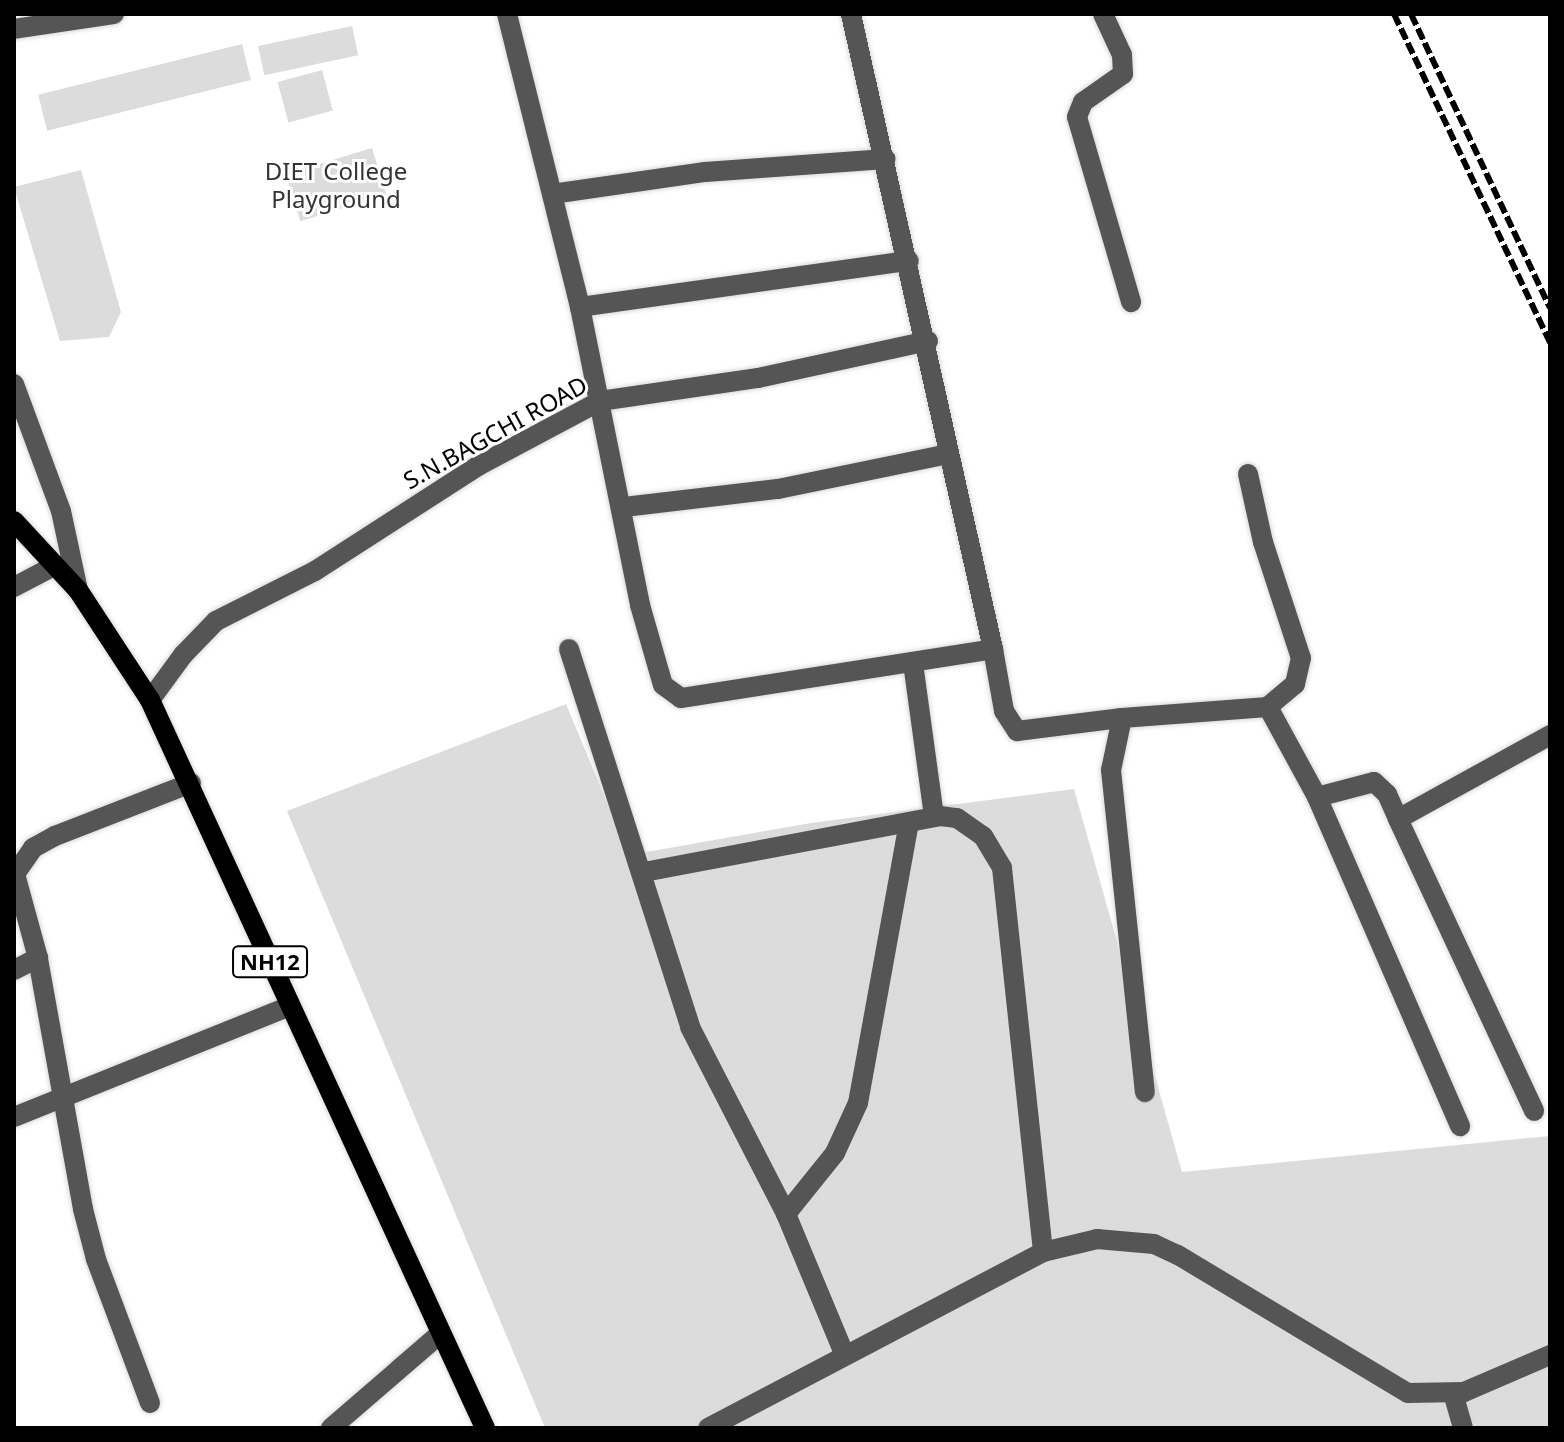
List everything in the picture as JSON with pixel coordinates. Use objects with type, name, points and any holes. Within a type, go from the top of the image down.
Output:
[{"type":"main road","name":"NH12","points":[[14,521],[78,590],[150,700],[191,783],[290,1006],[485,1428]]},
{"type":"street","points":[[14,29],[114,14]]},
{"type":"street","points":[[507,14],[580,307],[624,507],[640,605],[663,685],[671,694],[705,698],[993,649]]},
{"type":"street","points":[[851,14],[928,341],[948,454],[993,649],[1004,711],[1017,731],[1122,718],[1268,707],[1295,684],[1301,658],[1263,542],[1248,474]]},
{"type":"street","points":[[1103,14],[1122,55],[1123,74],[1083,102],[1077,117],[1131,302]]},
{"type":"street","points":[[552,194],[705,172],[886,159]]},
{"type":"street","points":[[580,307],[909,261]]},
{"type":"street","name":"S.N.BAGCHI ROAD","points":[[150,700],[183,655],[216,621],[315,571],[478,466],[600,401],[758,378],[928,341]]},
{"type":"street","points":[[14,384],[61,511],[78,590]]},
{"type":"street","points":[[624,507],[778,489],[948,454]]},
{"type":"street","points":[[14,587],[56,565]]},
{"type":"street","points":[[569,649],[644,872],[690,1027],[786,1214],[844,1353]]},
{"type":"street","points":[[913,663],[934,817]]},
{"type":"street","points":[[1268,707],[1317,797],[1460,1126]]},
{"type":"street","points":[[1122,718],[1111,770],[1145,1092]]},
{"type":"street","points":[[1398,819],[1550,735]]},
{"type":"street","points":[[1317,797],[1374,782],[1387,794],[1534,1111]]},
{"type":"street","points":[[150,1403],[96,1259],[62,1100],[38,958],[14,874],[20,862],[44,842],[191,783]]},
{"type":"street","points":[[644,872],[934,817],[957,818],[970,825],[995,851],[1002,868],[1043,1252]]},
{"type":"street","points":[[786,1214],[835,1153],[858,1103],[909,823]]},
{"type":"street","points":[[14,970],[38,958]]},
{"type":"street","points":[[14,1117],[290,1006]]},
{"type":"street","points":[[708,1428],[844,1353],[1043,1252],[1097,1239],[1154,1244],[1388,1386],[1420,1395],[1453,1393],[1550,1355]]},
{"type":"street","points":[[331,1428],[440,1334]]},
{"type":"street","points":[[1453,1393],[1463,1428]]},
{"type":"green space","points":[[352,26],[358,55],[264,75],[258,46]]},
{"type":"green space","points":[[242,44],[251,80],[47,131],[38,95]]},
{"type":"green space","points":[[322,70],[333,111],[288,122],[278,82]]},
{"type":"green space","name":"DIET College Playground","points":[[372,148],[386,195],[300,221],[286,174]]},
{"type":"green space","points":[[81,170],[121,312],[109,337],[60,341],[14,187]]},
{"type":"green space","points":[[566,704],[629,855],[811,823],[1074,789],[1182,1172],[1550,1136],[1550,1428],[545,1428],[287,811]]},
{"type":"railway","points":[[1394,14],[1550,343]]},
{"type":"railway","points":[[1411,14],[1550,308]]}]
